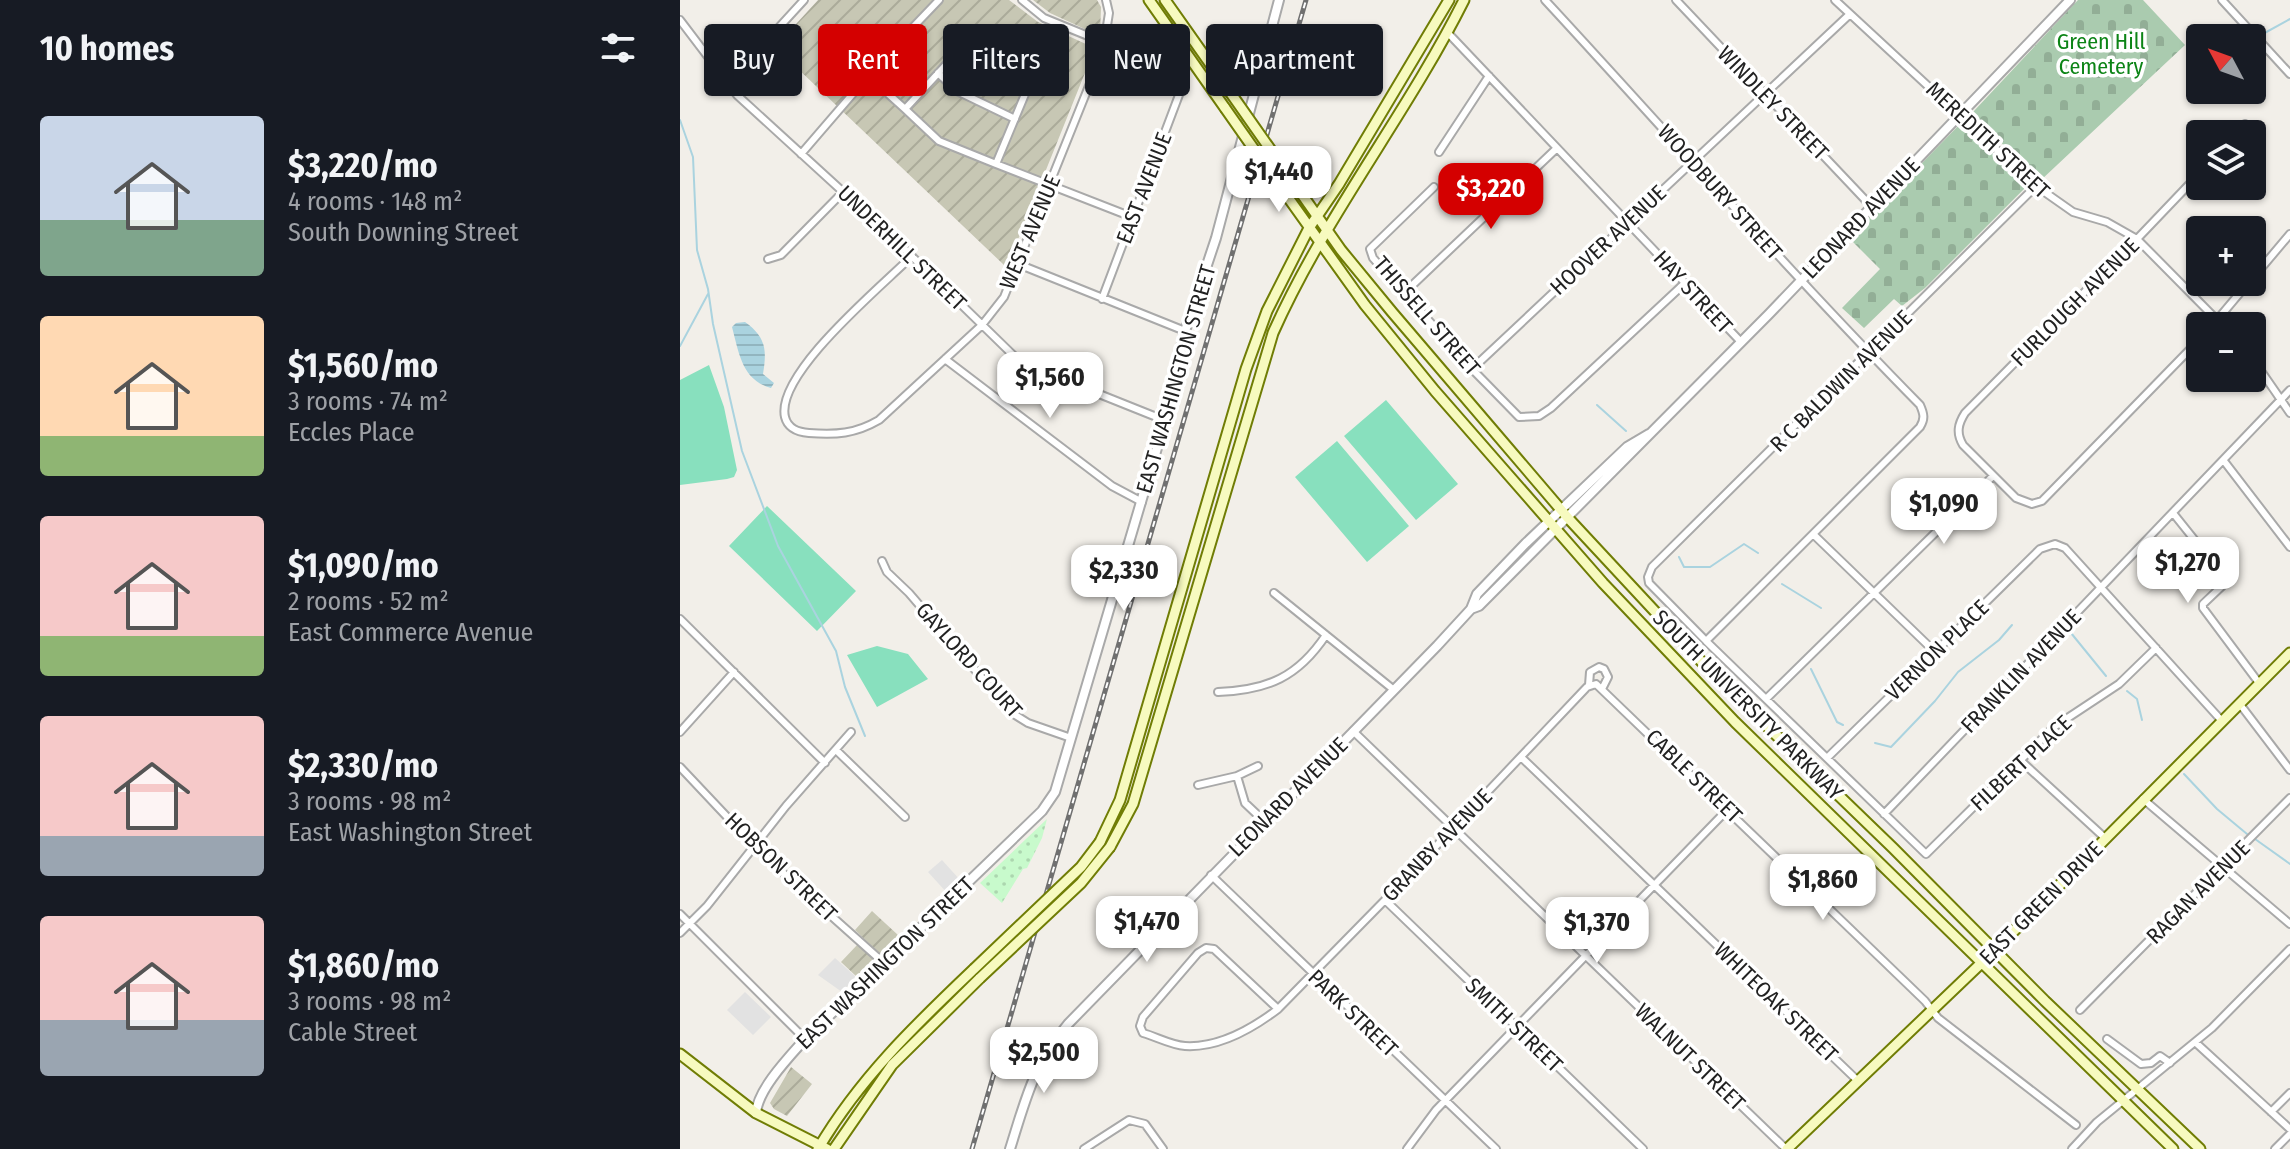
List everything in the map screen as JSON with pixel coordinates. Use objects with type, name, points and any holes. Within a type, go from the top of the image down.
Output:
[{"type":"main road","name":"SOUTH UNIVERSITY PARKWAY","points":[[1149,0],[1365,305],[1435,391],[1612,593],[1735,722],[2173,1149]]},
{"type":"main road","name":"SOUTH UNIVERSITY PARKWAY","points":[[1165,0],[1317,216],[1383,302],[1565,514],[1714,675],[2200,1149]]},
{"type":"main road","points":[[1105,844],[1246,369],[1267,311],[1309,228],[1347,171],[1449,0]]},
{"type":"main road","points":[[834,1149],[892,1065],[977,973],[1105,844],[1133,804],[1273,333],[1303,271],[1448,33],[1464,0]]},
{"type":"main road","name":"EAST GREEN DRIVE","points":[[1787,1149],[1982,963],[2290,653]]},
{"type":"main road","points":[[680,1054],[756,1113],[821,1148],[848,1101],[878,1063],[977,973]]},
{"type":"street","points":[[782,24],[804,0]]},
{"type":"street","points":[[916,24],[939,0]]},
{"type":"street","name":"WEST AVENUE","points":[[1106,0],[1109,13],[1107,24]]},
{"type":"street","name":"EAST WASHINGTON STREET","points":[[756,1113],[775,1076],[805,1039],[1047,806],[1055,792],[1142,502],[1185,331],[1216,238],[1279,0]]},
{"type":"street","name":"WOODBURY STREET","points":[[1545,0],[1693,160],[1799,281],[1920,405],[1924,419],[1920,427],[1813,534]]},
{"type":"street","name":"WINDLEY STREET","points":[[1676,0],[1871,206]]},
{"type":"street","name":"MEREDITH STREET","points":[[1835,0],[2036,186],[2073,212],[2107,222],[2137,239],[2206,312]]},
{"type":"street","name":"LEONARD AVENUE","points":[[1471,609],[1479,606],[1556,529],[1565,514],[1741,342],[2070,0]]},
{"type":"street","points":[[2222,0],[2290,74]]},
{"type":"street","points":[[790,1],[797,8]]},
{"type":"street","points":[[1023,1],[1044,18],[1085,35]]},
{"type":"street","name":"HOOVER AVENUE","points":[[1472,369],[1850,14]]},
{"type":"street","name":"UNDERHILL STREET","points":[[680,20],[704,53]]},
{"type":"street","name":"HAY STREET","points":[[1448,33],[1741,342]]},
{"type":"street","points":[[905,109],[968,41],[990,36],[1022,49],[1033,66],[1033,75],[996,164]]},
{"type":"street","points":[[938,73],[957,91],[1015,119]]},
{"type":"street","points":[[1439,152],[1489,76]]},
{"type":"street","name":"UNDERHILL STREET","points":[[740,96],[912,256],[1014,356],[1029,366],[1164,420]]},
{"type":"street","points":[[801,154],[851,96]]},
{"type":"street","points":[[891,96],[939,141],[1132,217]]},
{"type":"street","name":"WEST AVENUE","points":[[912,256],[802,368],[789,391],[785,409],[788,424],[802,433],[841,435],[864,429],[879,420],[982,325],[1004,297],[1086,96]]},
{"type":"street","name":"EAST AVENUE","points":[[1102,299],[1179,96]]},
{"type":"street","points":[[1404,293],[1557,148]]},
{"type":"street","name":"R C BALDWIN AVENUE","points":[[1706,641],[1652,588],[1648,577],[1652,567],[2036,186]]},
{"type":"street","name":"THISSELL STREET","points":[[1434,187],[1370,249],[1373,258],[1519,417],[1532,418],[1551,408],[1685,283]]},
{"type":"street","name":"FURLOUGH AVENUE","points":[[1993,476],[1963,445],[1958,435],[1958,423],[2186,188]]},
{"type":"street","points":[[768,259],[781,255],[843,192]]},
{"type":"street","points":[[2266,262],[2290,234]]},
{"type":"street","points":[[1018,264],[1185,331]]},
{"type":"street","points":[[2226,312],[2239,296]]},
{"type":"street","points":[[1766,699],[1993,476],[2022,502],[2032,504],[2042,501],[2186,354]]},
{"type":"street","points":[[945,359],[1112,486],[1142,502]]},
{"type":"street","points":[[2266,378],[2290,413]]},
{"type":"street","name":"FRANKLIN AVENUE","points":[[1884,814],[2290,390]]},
{"type":"street","points":[[2224,461],[2290,547]]},
{"type":"street","points":[[2173,513],[2225,578],[2226,582],[2203,604],[2203,608],[2259,683]]},
{"type":"street","name":"LEONARD AVENUE","points":[[1010,1149],[1034,1075],[1068,1024],[1394,690],[1471,609],[1477,594],[1549,520],[1565,514]]},
{"type":"street","points":[[1884,814],[1706,641],[1813,534],[1935,652]]},
{"type":"street","name":"VERNON PLACE","points":[[1827,758],[2040,549],[2049,545],[2065,548],[2102,587]]},
{"type":"street","name":"GAYLORD COURT","points":[[882,561],[887,572],[909,593],[1012,713],[1028,723],[1071,738]]},
{"type":"street","points":[[2102,587],[2221,720]]},
{"type":"street","points":[[1274,593],[1394,690]]},
{"type":"street","points":[[680,619],[825,763]]},
{"type":"street","points":[[1218,692],[1261,686],[1287,677],[1313,654],[1326,635]]},
{"type":"street","name":"FILBERT PLACE","points":[[1884,814],[1928,854],[2054,727],[2119,684],[2156,648]]},
{"type":"street","points":[[680,732],[734,672]]},
{"type":"street","name":"GRANBY AVENUE","points":[[1278,1009],[1214,949],[1206,948],[1198,953],[1143,1017],[1140,1026],[1143,1033],[1186,1046],[1204,1044],[1257,1025],[1278,1009],[1521,757],[1596,686]]},
{"type":"street","name":"CABLE STREET","points":[[1596,686],[1728,809],[1948,1026],[2076,1125]]},
{"type":"street","points":[[2239,703],[2290,770]]},
{"type":"street","name":"WALNUT STREET","points":[[1353,731],[1787,1149]]},
{"type":"street","points":[[680,933],[851,732]]},
{"type":"street","points":[[836,750],[905,817]]},
{"type":"street","name":"WHITEOAK STREET","points":[[1521,757],[1858,1081]]},
{"type":"street","points":[[2020,760],[2105,838]]},
{"type":"street","points":[[1198,785],[1237,776],[1258,766]]},
{"type":"street","name":"HOBSON STREET","points":[[680,767],[756,846],[885,964]]},
{"type":"street","points":[[1237,776],[1245,803],[1264,821]]},
{"type":"street","name":"RAGAN AVENUE","points":[[2080,1010],[2290,798]]},
{"type":"street","points":[[2143,799],[2290,924]]},
{"type":"street","points":[[1407,1149],[1445,1101],[1728,809]]},
{"type":"street","name":"PARK STREET","points":[[1211,875],[1496,1149]]},
{"type":"street","name":"SMITH STREET","points":[[1385,900],[1643,1149]]},
{"type":"street","points":[[680,914],[805,1039]]},
{"type":"street","points":[[2072,1149],[2097,1122],[2195,1042],[2290,949]]},
{"type":"street","points":[[2107,1039],[2141,1064],[2151,1063],[2160,1056],[2170,1063]]},
{"type":"street","points":[[2195,1042],[2290,1132],[2275,1149]]},
{"type":"street","points":[[2271,1112],[2290,1093]]},
{"type":"street","points":[[1084,1149],[1129,1120],[1145,1124],[1163,1149]]},
{"type":"shaded area","points":[[818,0],[1009,0],[1042,24],[943,24],[943,96],[1069,96],[1069,36],[1085,44],[1085,73],[1015,247],[1004,265],[826,96],[927,96],[927,24],[818,24],[818,88],[802,73],[802,24],[796,24]]},
{"type":"shaded area","points":[[1033,0],[1097,0],[1101,7],[1100,24],[1085,24],[1085,29],[1050,13]]},
{"type":"shaded area","points":[[942,860],[961,881],[948,894],[928,872]]},
{"type":"shaded area","points":[[872,911],[898,935],[880,954],[855,930]]},
{"type":"shaded area","points":[[858,944],[874,959],[857,977],[841,962]]},
{"type":"shaded area","points":[[835,958],[856,977],[842,992],[818,975]]},
{"type":"shaded area","points":[[745,992],[771,1017],[753,1035],[727,1010]]},
{"type":"shaded area","points":[[791,1067],[812,1084],[787,1116],[770,1103]]},
{"type":"green space","name":"Green Hill Cemetery","points":[[2078,0],[2143,0],[2185,45],[2040,181],[1973,112]]},
{"type":"green space","points":[[1961,123],[2027,186],[1925,288],[1902,306],[1894,299],[1864,328],[1842,308],[1880,269],[1849,238]]},
{"type":"green space","points":[[709,365],[724,407],[737,470],[734,477],[727,479],[680,485],[680,380]]},
{"type":"green space","points":[[1386,400],[1458,484],[1416,520],[1344,436]]},
{"type":"green space","points":[[1337,441],[1409,526],[1367,562],[1295,477]]},
{"type":"green space","points":[[767,506],[856,591],[817,631],[729,546]]},
{"type":"green space","points":[[877,646],[908,654],[928,679],[877,707],[847,655]]},
{"type":"green space","points":[[1047,819],[1042,838],[1027,868],[1023,869],[1002,903],[980,883]]},
{"type":"water","points":[[745,322],[761,339],[765,358],[763,374],[774,383],[771,388],[754,379],[743,364],[732,327]]},
{"type":"waterway","points":[[2266,32],[2290,19]]},
{"type":"waterway","points":[[680,120],[693,157],[697,250],[742,451],[778,546],[836,651],[845,687],[865,736]]},
{"type":"waterway","points":[[680,346],[708,294]]},
{"type":"waterway","points":[[1597,405],[1626,431]]},
{"type":"waterway","points":[[1679,557],[1684,567],[1710,567],[1744,544],[1758,553]]},
{"type":"waterway","points":[[1782,584],[1821,608]]},
{"type":"waterway","points":[[1875,743],[1891,747],[1958,672],[1999,640],[2012,625]]},
{"type":"waterway","points":[[2071,633],[2106,676]]},
{"type":"waterway","points":[[1811,669],[1837,722],[1843,725]]},
{"type":"waterway","points":[[2127,691],[2137,699],[2142,720]]},
{"type":"waterway","points":[[2184,774],[2217,809],[2247,834]]},
{"type":"waterway","points":[[2255,839],[2290,864]]},
{"type":"railway","points":[[972,1149],[1306,0]]}]
